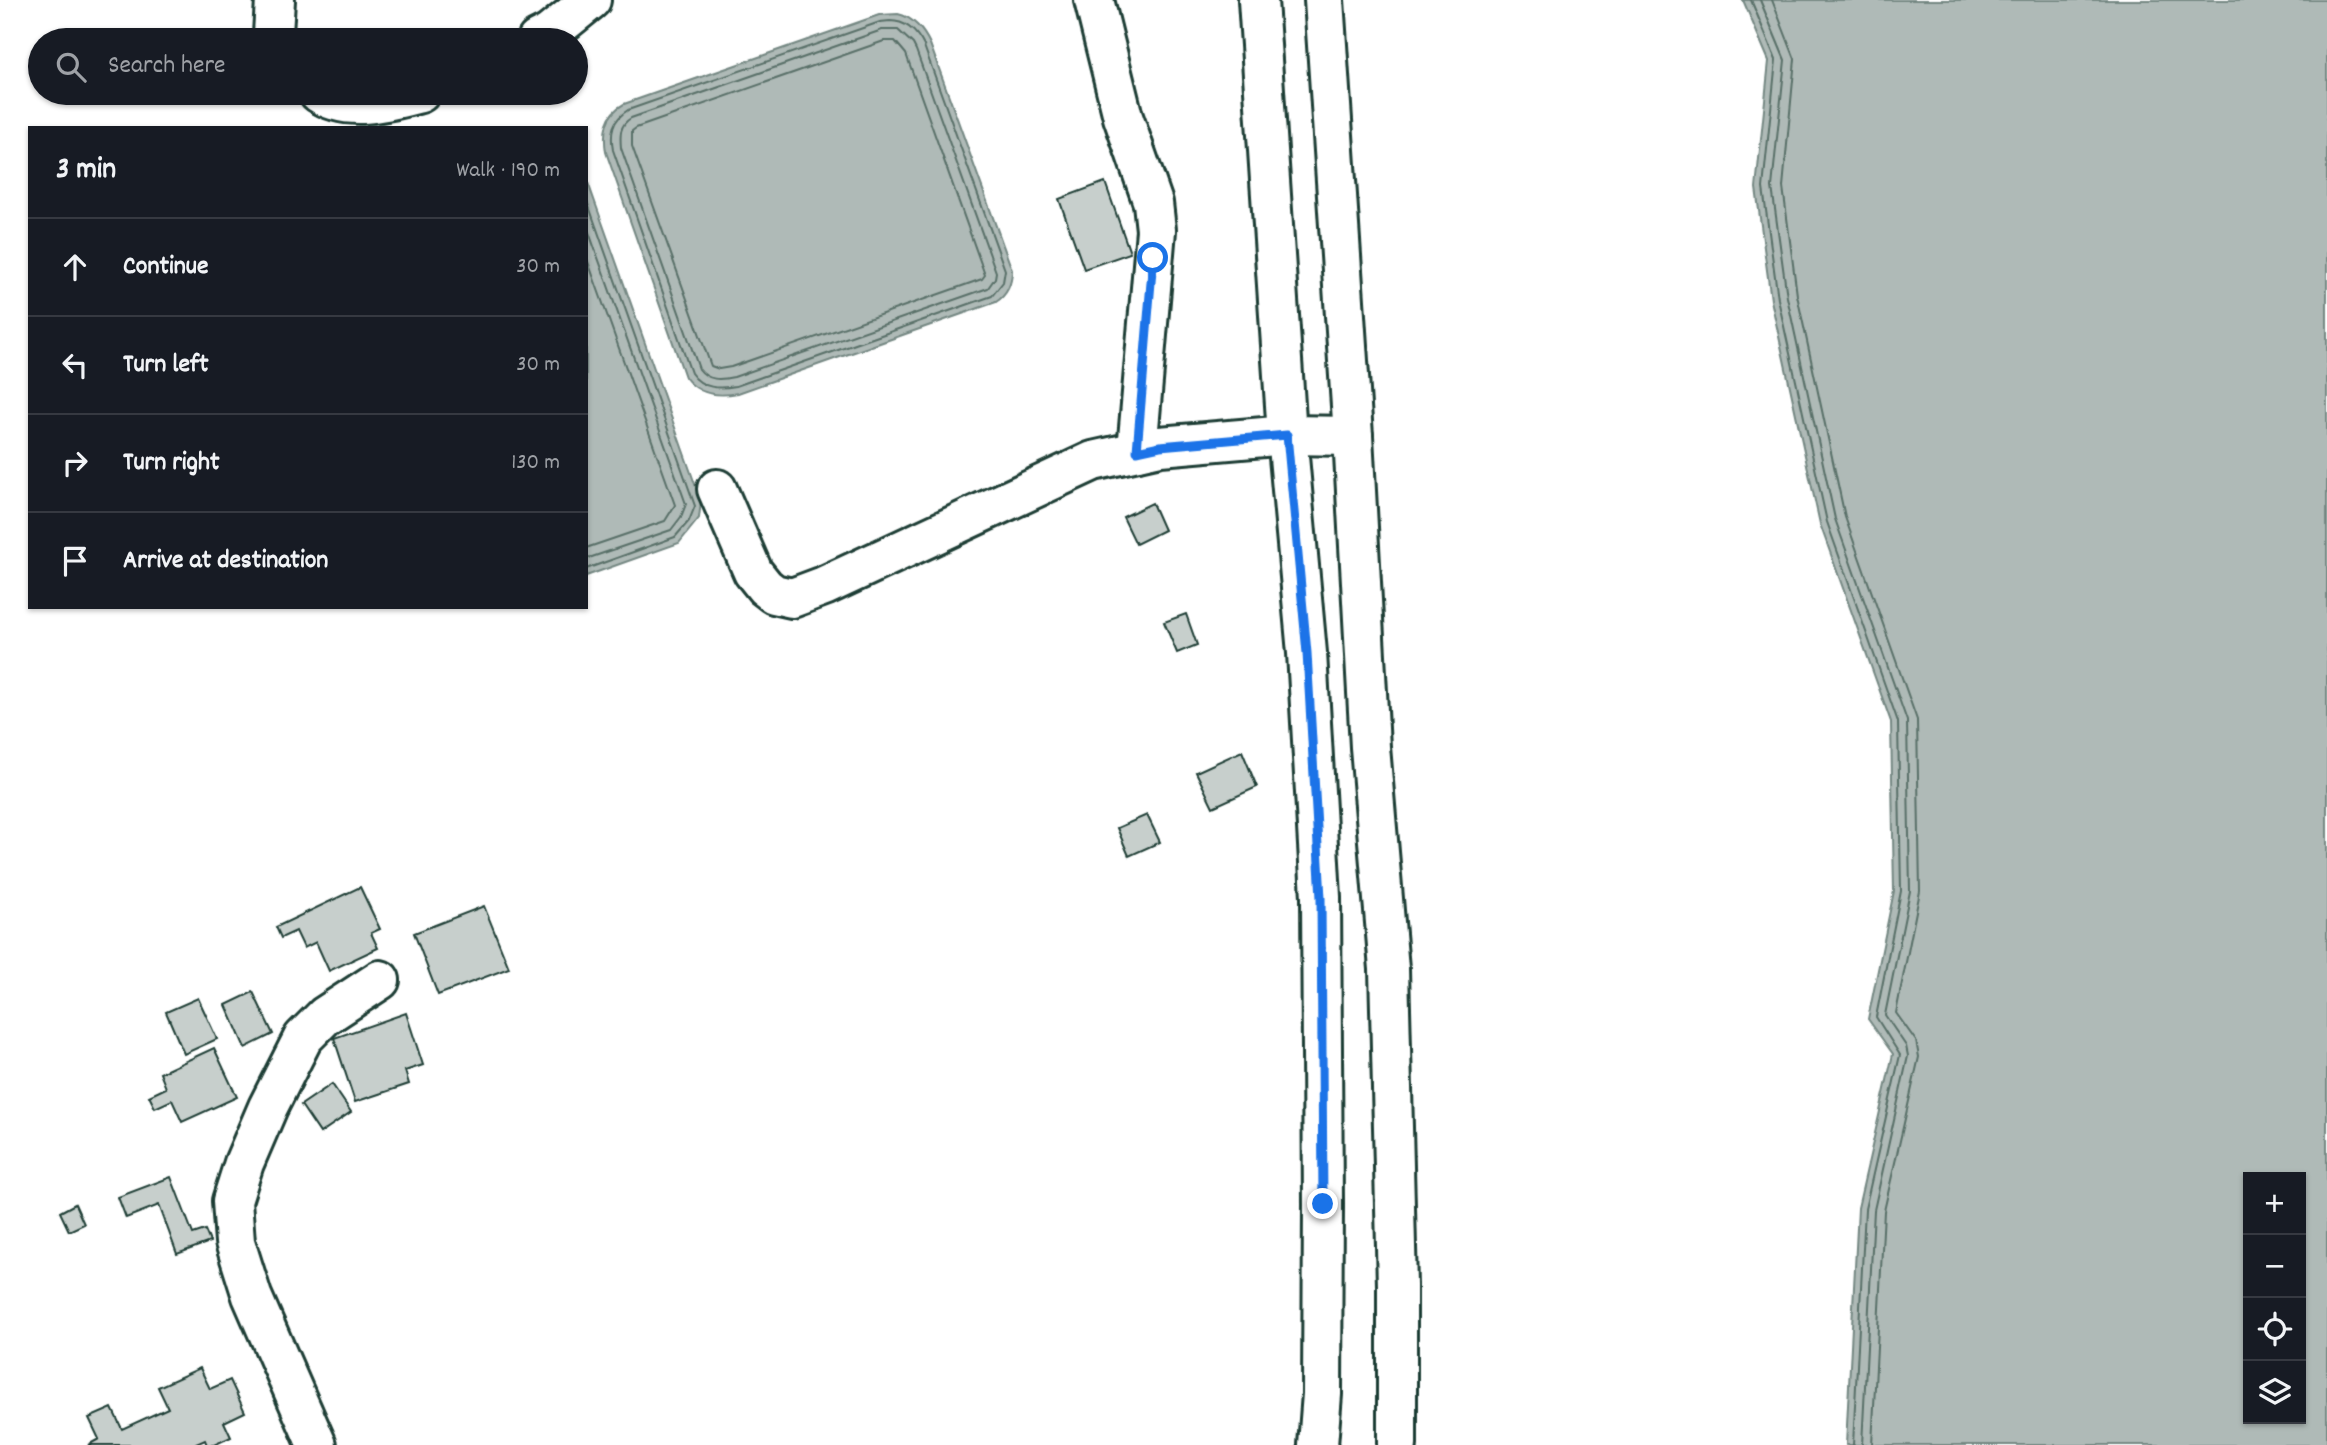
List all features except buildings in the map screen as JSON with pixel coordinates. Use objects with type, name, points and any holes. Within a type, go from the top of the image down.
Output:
[{"type":"main road","points":[[273,28],[275,0]]},
{"type":"main road","points":[[556,28],[591,0]]},
{"type":"main road","points":[[1094,0],[1123,117],[1153,203],[1156,230],[1137,451]]},
{"type":"main road","points":[[1258,0],[1287,435],[1307,653],[1321,898],[1323,1217],[1322,1394],[1318,1445]]},
{"type":"main road","points":[[1324,0],[1353,436],[1370,747],[1389,969],[1397,1286],[1397,1445]]},
{"type":"main road","points":[[718,489],[753,572],[774,594],[792,598],[824,586],[1093,461],[1160,446],[1287,435],[1353,436]]},
{"type":"main road","points":[[317,1445],[252,1296],[235,1242],[232,1201],[263,1118],[303,1038],[325,1016],[380,980]]},
{"type":"water","points":[[1743,0],[2327,0],[2327,1445],[1846,1445],[1858,1208],[1893,1054],[1868,1019],[1894,891],[1891,722],[1820,524],[1771,300],[1756,188],[1769,61]]},
{"type":"water","points":[[898,14],[917,25],[930,44],[1012,270],[1008,288],[996,302],[738,393],[723,395],[696,388],[685,377],[606,152],[605,131],[609,118],[624,104],[879,15]]},
{"type":"water","points":[[588,183],[701,501],[699,518],[679,543],[588,575]]},
{"type":"route","points":[[1153,258],[1137,451],[1160,446],[1287,435],[1307,653],[1321,898],[1323,1204]]}]
